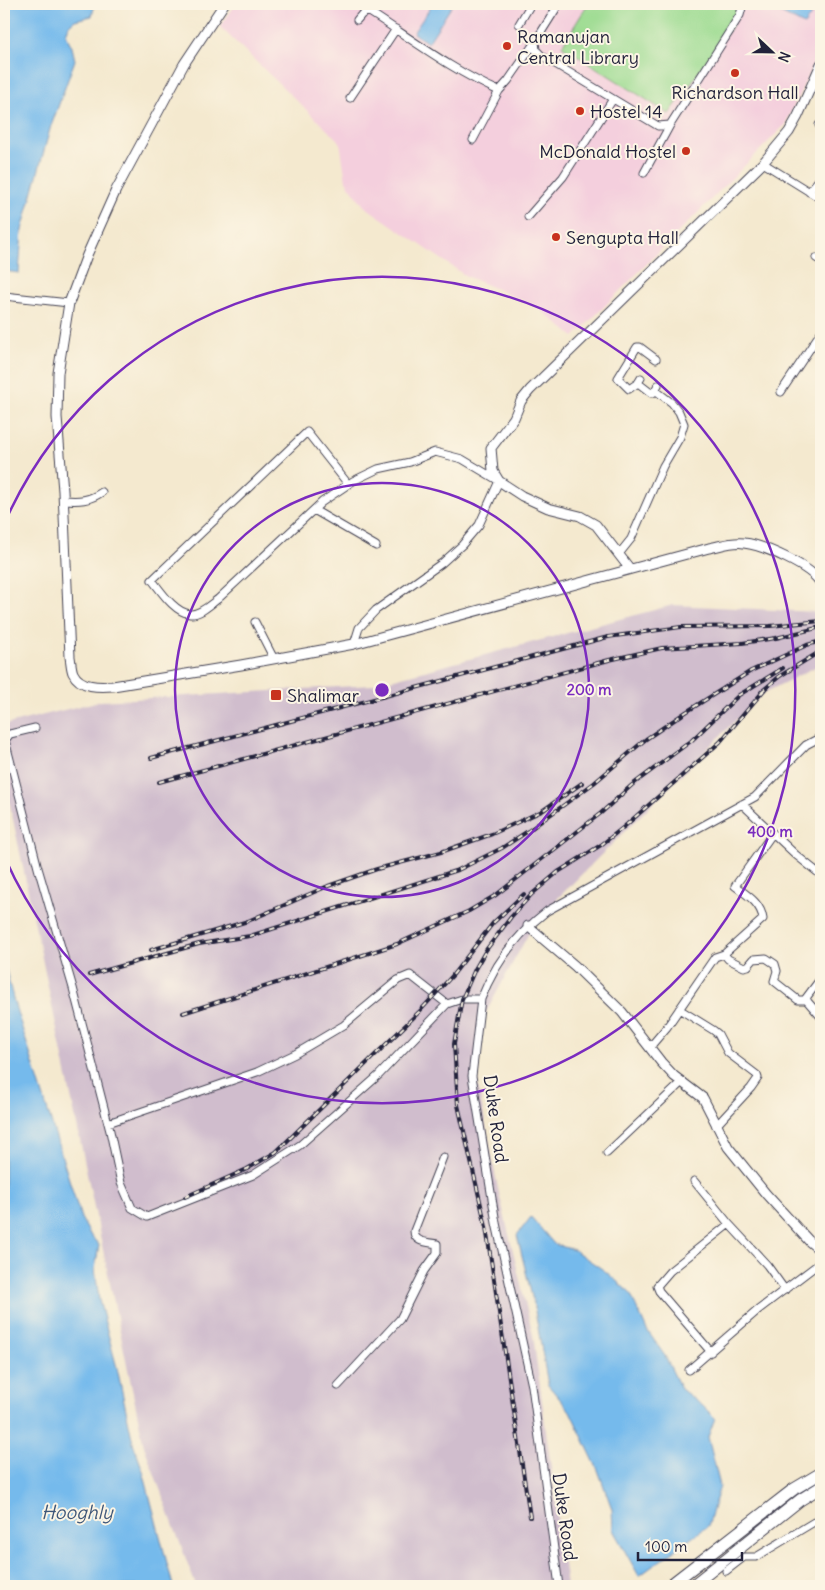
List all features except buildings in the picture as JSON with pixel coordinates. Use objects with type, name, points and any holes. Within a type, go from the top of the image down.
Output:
[{"type":"highway","points":[[669,1586],[794,1489],[821,1473]]},
{"type":"highway","points":[[692,1586],[800,1500],[821,1487]]},
{"type":"street","points":[[224,4],[184,64],[116,190],[87,255],[69,303],[58,373],[57,417],[64,500],[70,657],[74,674],[82,682],[96,687],[114,686],[354,644],[709,548],[742,542],[758,546],[797,564],[819,579],[821,584]]},
{"type":"street","points":[[519,24],[532,4]]},
{"type":"street","points":[[644,173],[670,125],[740,15],[743,4]]},
{"type":"street","points":[[473,140],[499,91],[535,42],[556,5]]},
{"type":"street","points":[[357,20],[366,7],[461,71],[499,91]]},
{"type":"street","points":[[350,98],[396,29]]},
{"type":"street","points":[[535,42],[536,50],[542,56],[658,126],[670,125]]},
{"type":"street","points":[[499,481],[493,471],[491,448],[514,418],[521,401],[530,390],[763,163],[789,132],[821,64]]},
{"type":"street","points":[[528,217],[563,176],[613,99]]},
{"type":"street","points":[[763,163],[821,199]]},
{"type":"street","points":[[809,192],[821,177]]},
{"type":"street","points":[[4,296],[69,303]]},
{"type":"street","points":[[781,392],[821,332]]},
{"type":"street","points":[[619,554],[631,538],[684,424],[679,412],[657,388],[651,393],[640,380],[629,390],[618,378],[637,347],[640,347],[656,359]]},
{"type":"street","points":[[348,484],[307,432],[152,580],[171,603],[181,611],[191,614],[201,611],[218,599],[314,510],[348,484],[378,469],[410,462],[435,452],[462,459],[522,496],[548,508],[580,516],[596,525],[630,569]]},
{"type":"street","points":[[354,644],[359,628],[376,610],[442,563],[479,525],[499,481]]},
{"type":"street","points":[[64,500],[84,501],[102,492]]},
{"type":"street","points":[[314,510],[376,546]]},
{"type":"street","points":[[255,622],[274,659]]},
{"type":"street","points":[[35,728],[10,734],[5,740],[108,1123],[121,1183],[132,1208],[147,1217],[253,1175],[300,1144],[379,1075],[447,1004],[462,999],[481,999]]},
{"type":"street","name":"Duke Road","points":[[559,1586],[532,1386],[496,1223],[472,1076],[481,999],[485,987],[506,950],[528,926],[547,911],[755,798],[806,745],[821,737]]},
{"type":"street","points":[[742,804],[821,875]]},
{"type":"street","points":[[650,1047],[667,1027],[715,957],[724,954],[763,919],[762,911],[755,902],[735,886],[773,833]]},
{"type":"street","points":[[528,926],[575,966],[616,1005],[661,1062],[682,1082],[703,1098],[728,1147],[754,1180],[810,1242],[821,1251]]},
{"type":"street","points":[[724,954],[728,959],[744,967],[748,966],[754,959],[766,958],[775,964],[777,971],[774,981],[798,1000],[807,1000]]},
{"type":"street","points":[[108,1123],[257,1072],[295,1054],[344,1025],[398,980],[410,975],[447,1004]]},
{"type":"street","points":[[821,978],[806,998],[821,1016]]},
{"type":"street","points":[[679,1009],[718,1034],[728,1052],[758,1075],[751,1088],[716,1126]]},
{"type":"street","points":[[607,1153],[682,1082]]},
{"type":"street","points":[[338,1386],[400,1319],[424,1271],[437,1253],[437,1244],[417,1240],[414,1232],[442,1157]]},
{"type":"street","points":[[694,1180],[729,1224],[767,1265],[784,1290]]},
{"type":"street","points":[[711,1352],[659,1291],[658,1286],[670,1271],[729,1224]]},
{"type":"street","points":[[689,1370],[758,1310],[821,1262]]},
{"type":"street","points":[[726,1571],[744,1558],[756,1557],[814,1522],[821,1520]]},
{"type":"shaded area","points":[[236,4],[821,4],[821,48],[785,125],[574,337],[536,306],[466,276],[364,206],[346,181],[340,142],[220,27]]},
{"type":"shaded area","points":[[673,605],[817,612],[821,633],[821,664],[762,694],[536,920],[485,1014],[476,1076],[498,1189],[533,1335],[567,1586],[196,1586],[144,1446],[4,776],[4,725],[100,701],[372,685]]},
{"type":"green space","points":[[588,4],[742,4],[732,26],[669,114],[562,46]]},
{"type":"water","points":[[4,4],[95,4],[92,16],[75,20],[69,25],[66,35],[72,47],[75,60],[50,129],[22,230],[19,273],[4,271]]},
{"type":"water","points":[[433,4],[453,4],[428,43],[413,33]]},
{"type":"water","points":[[763,4],[819,4],[804,25]]},
{"type":"water","name":"Hooghly","points":[[4,962],[14,1002],[81,1218],[91,1236],[99,1245],[95,1269],[99,1300],[117,1368],[133,1443],[143,1471],[173,1586],[4,1586]]},
{"type":"water","points":[[531,1217],[554,1244],[574,1250],[605,1271],[630,1293],[647,1330],[665,1356],[681,1389],[715,1418],[708,1437],[720,1486],[708,1526],[639,1576],[613,1530],[612,1509],[598,1470],[570,1411],[548,1385],[534,1305],[517,1235]]},
{"type":"railway","points":[[151,758],[608,637],[681,627],[770,626],[821,621]]},
{"type":"railway","points":[[159,782],[609,660],[662,648],[742,643],[776,638],[821,627]]},
{"type":"railway","points":[[89,975],[199,944],[250,936],[458,870],[502,848],[528,831],[594,783],[646,739],[686,712],[751,671],[807,645],[821,641]]},
{"type":"railway","points":[[761,692],[780,676],[821,651]]},
{"type":"railway","points":[[183,1013],[397,944],[469,911],[496,895],[601,813],[632,785],[691,741],[739,695],[783,668]]},
{"type":"railway","points":[[530,1517],[486,1227],[458,1105],[454,1044],[462,999],[475,969],[486,950],[511,917],[532,894],[558,872],[601,845],[625,826],[720,742],[765,689]]},
{"type":"railway","points":[[151,950],[248,921],[328,886],[377,869],[441,852],[492,834],[542,811],[582,783]]},
{"type":"railway","points":[[185,1197],[247,1169],[276,1152],[419,1012],[452,976],[493,923],[524,894]]},
{"type":"place","name":"Ramanujan Central Library","points":[[507,46]]},
{"type":"place","name":"Richardson Hall","points":[[735,73]]},
{"type":"place","name":"Hostel 14","points":[[580,111]]},
{"type":"place","name":"McDonald Hostel","points":[[686,151]]},
{"type":"place","name":"Sengupta Hall","points":[[556,237]]},
{"type":"place","name":"Shalimar","points":[[276,695]]}]
